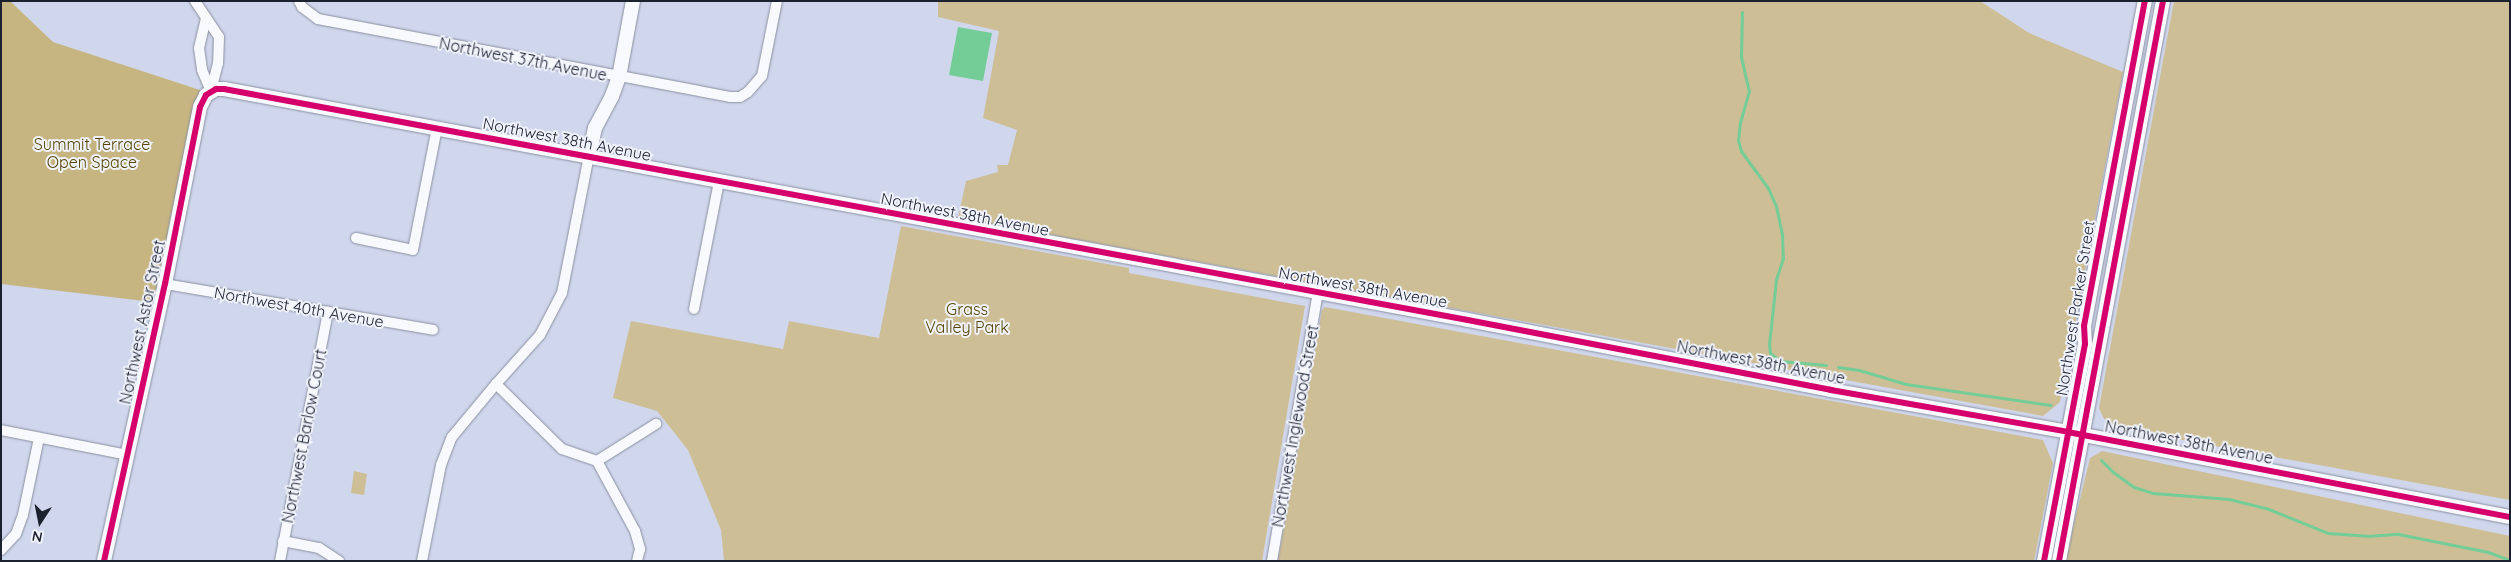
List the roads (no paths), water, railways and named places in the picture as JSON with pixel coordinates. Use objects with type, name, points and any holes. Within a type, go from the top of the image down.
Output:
[{"type":"street","name":"Northwest Astor Street","points":[[104,561],[128,455],[200,107],[206,95],[211,92],[220,50],[219,37],[195,1]]},
{"type":"street","points":[[422,561],[446,449],[452,437],[496,384],[540,336],[562,293],[595,128],[612,96],[619,77],[633,1]]},
{"type":"street","name":"Northwest 37th Avenue","points":[[301,4],[318,19],[730,97],[740,96],[748,92],[762,76],[777,1]]},
{"type":"street","name":"Northwest Parker Street","points":[[2058,561],[2085,344],[2084,326],[2145,1]]},
{"type":"street","name":"Northwest Parker Street","points":[[2044,561],[2075,434],[2163,1]]},
{"type":"street","points":[[206,18],[199,48],[202,70],[211,92]]},
{"type":"street","name":"Northwest 38th Avenue","points":[[211,92],[224,89],[236,90],[2510,516]]},
{"type":"street","points":[[356,238],[412,250],[437,128]]},
{"type":"street","points":[[694,309],[719,182]]},
{"type":"street","name":"Northwest 40th Avenue","points":[[164,284],[433,330]]},
{"type":"street","name":"Northwest Inglewood Street","points":[[1272,561],[1318,292]]},
{"type":"street","name":"Northwest Barlow Court","points":[[280,561],[328,312]]},
{"type":"street","points":[[496,384],[562,449],[597,460],[635,531],[640,549],[637,561]]},
{"type":"street","points":[[597,460],[656,424]]},
{"type":"street","points":[[1,430],[128,455]]},
{"type":"street","points":[[2,550],[16,534],[23,515],[39,438]]},
{"type":"street","points":[[283,541],[319,548],[339,561]]},
{"type":"waterway","points":[[1742,12],[1741,57],[1749,91],[1740,122],[1738,140],[1741,151],[1768,188],[1776,206],[1782,234],[1783,258],[1776,280],[1769,344],[1770,353],[1780,361],[1826,365]]},
{"type":"waterway","points":[[1838,367],[1859,370],[1906,384],[2050,405]]},
{"type":"waterway","points":[[2101,460],[2113,472],[2134,487],[2153,493],[2229,499],[2266,508],[2328,533],[2367,536],[2398,534],[2488,552],[2510,560]]},
{"type":"park label","name":"Summit Terrace Open Space","points":[[92,153]]},
{"type":"park label","name":"Grass Valley Park","points":[[967,318]]}]
